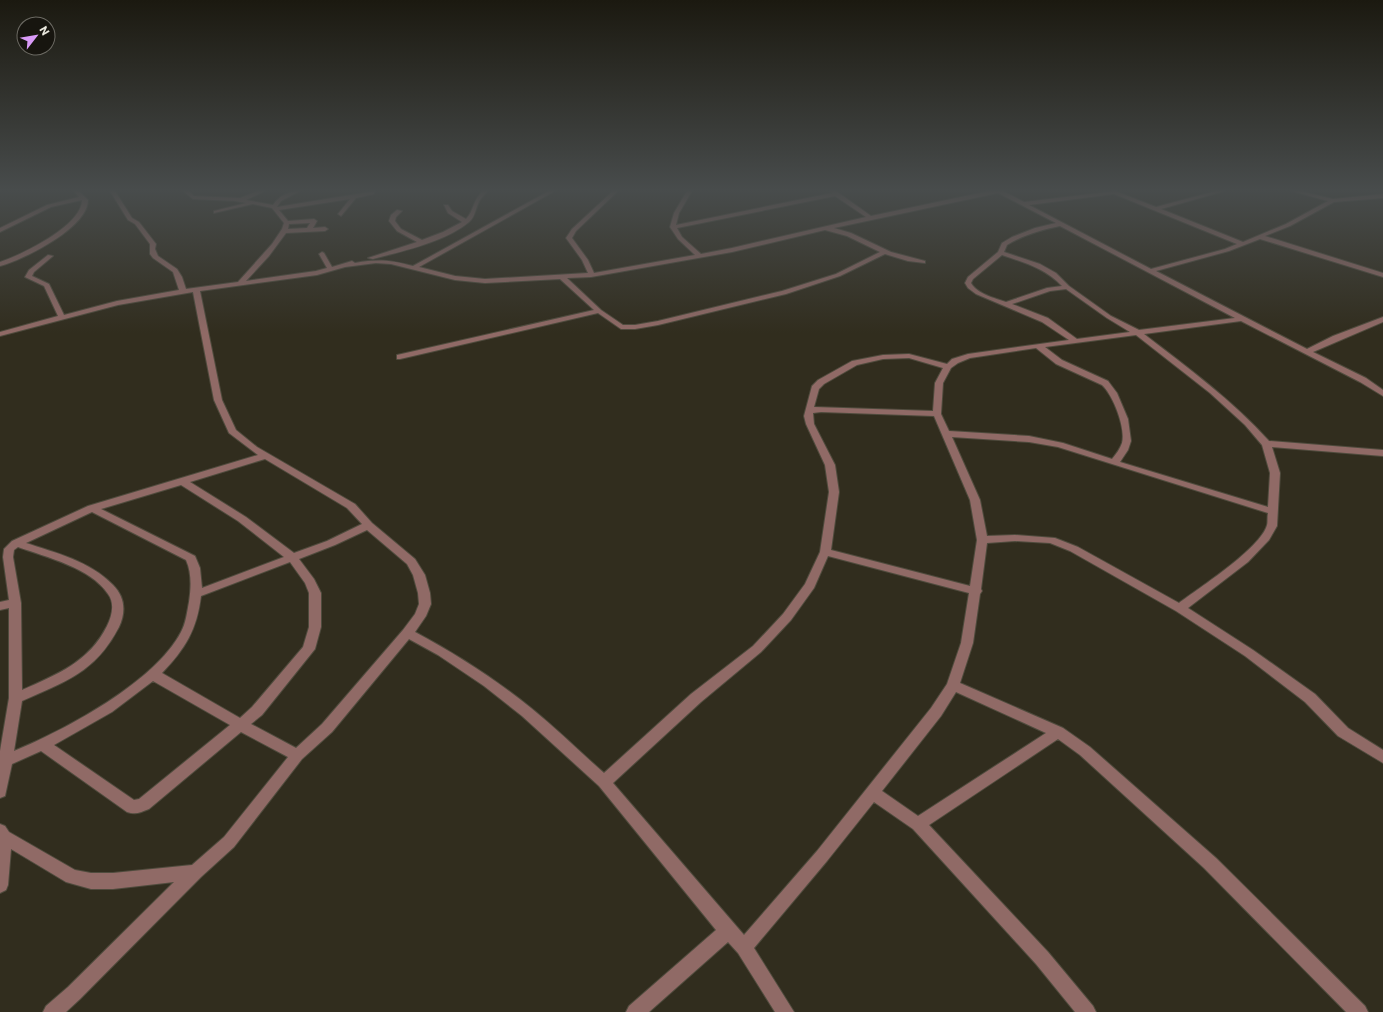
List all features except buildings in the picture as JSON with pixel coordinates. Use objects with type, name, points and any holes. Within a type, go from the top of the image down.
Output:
[{"type":"street","points":[[0,264],[20,256],[51,238]]},
{"type":"street","points":[[149,238],[153,244],[151,250],[155,258],[176,272],[183,291]]},
{"type":"street","points":[[239,284],[274,246],[279,238]]},
{"type":"street","points":[[414,238],[421,242]]},
{"type":"street","points":[[0,334],[117,303],[183,291],[331,270],[432,238]]},
{"type":"street","points":[[415,267],[467,238]]},
{"type":"street","points":[[570,238],[572,244],[581,253],[591,268],[591,275]]},
{"type":"street","points":[[680,238],[699,255]]},
{"type":"street","points":[[346,266],[381,261],[415,267],[468,280],[506,280],[562,277],[591,275],[732,250],[780,238]]},
{"type":"street","points":[[855,238],[902,258],[923,262]]},
{"type":"street","points":[[1014,238],[1004,244],[1001,253],[970,278],[968,283],[970,287],[978,294],[1045,320],[1076,341]]},
{"type":"street","points":[[1087,238],[1307,352],[1363,380],[1383,387]]},
{"type":"street","points":[[1229,238],[1241,243]]},
{"type":"street","points":[[1150,271],[1227,250],[1253,238]]},
{"type":"street","points":[[1265,238],[1383,276]]},
{"type":"street","points":[[562,277],[599,311],[621,327],[641,326],[784,293],[849,271],[885,252]]},
{"type":"street","points":[[1001,253],[1038,265],[1054,274],[1067,287],[1109,317],[1138,333],[1213,391],[1248,423],[1266,444],[1275,473],[1272,526],[1256,548],[1180,608]]},
{"type":"street","points":[[322,254],[331,270]]},
{"type":"street","points":[[50,256],[31,271],[28,277],[47,285],[62,317]]},
{"type":"street","points":[[1006,304],[1049,289],[1067,287]]},
{"type":"street","points":[[52,1012],[74,993],[195,872],[218,853],[234,836],[297,755],[326,728],[407,633],[420,616],[425,604],[424,593],[419,575],[411,562],[368,525],[356,511],[345,502],[254,449],[232,431],[218,400],[196,289]]},
{"type":"street","points":[[400,357],[599,311]]},
{"type":"street","points":[[744,948],[822,856],[936,712],[953,685],[968,643],[982,540],[975,500],[937,414],[939,383],[948,367],[955,361],[968,356],[1242,319]]},
{"type":"street","points":[[1307,352],[1336,338],[1383,319]]},
{"type":"street","points":[[1038,346],[1059,362],[1105,383],[1111,388],[1124,420],[1127,442],[1114,463]]},
{"type":"street","points":[[604,782],[696,698],[757,649],[788,617],[810,585],[825,552],[834,492],[830,465],[810,424],[808,416],[816,388],[821,382],[855,363],[883,357],[909,356],[948,367]]},
{"type":"street","points":[[1363,380],[1383,394]]},
{"type":"street","points":[[809,412],[821,409],[937,414]]},
{"type":"street","points":[[947,434],[1042,441],[1060,445],[1272,511]]},
{"type":"street","points":[[1266,444],[1383,453]]},
{"type":"street","points":[[0,792],[16,698],[15,603],[8,549],[16,542],[92,508],[266,456]]},
{"type":"street","points":[[43,745],[132,807],[138,807],[144,804],[257,711],[309,649],[313,640],[316,612],[315,593],[310,582],[293,558],[242,519],[182,481]]},
{"type":"street","points":[[6,760],[43,745],[106,707],[154,674],[178,646],[186,633],[193,613],[196,594],[195,565],[191,558],[92,508]]},
{"type":"street","points":[[196,594],[331,543],[368,525]]},
{"type":"street","points":[[982,540],[1015,538],[1051,540],[1074,549],[1180,608],[1266,666],[1310,698],[1343,732],[1383,757]]},
{"type":"street","points":[[16,542],[83,568],[108,586],[115,595],[118,605],[118,618],[104,642],[89,659],[68,673],[16,698]]},
{"type":"street","points":[[825,552],[976,591]]},
{"type":"street","points":[[0,606],[15,603]]},
{"type":"street","points":[[407,633],[442,652],[488,682],[527,712],[604,782],[728,931],[744,948],[785,1012]]},
{"type":"street","points":[[154,674],[241,725],[297,755]]},
{"type":"street","points":[[953,685],[1058,732],[1086,751],[1210,863],[1359,1012]]},
{"type":"street","points":[[918,824],[1058,732]]},
{"type":"street","points":[[872,792],[918,824],[1042,958],[1087,1012]]},
{"type":"street","points":[[0,885],[2,834],[72,877],[91,881],[113,881],[195,872]]},
{"type":"street","points":[[635,1012],[728,931]]}]
